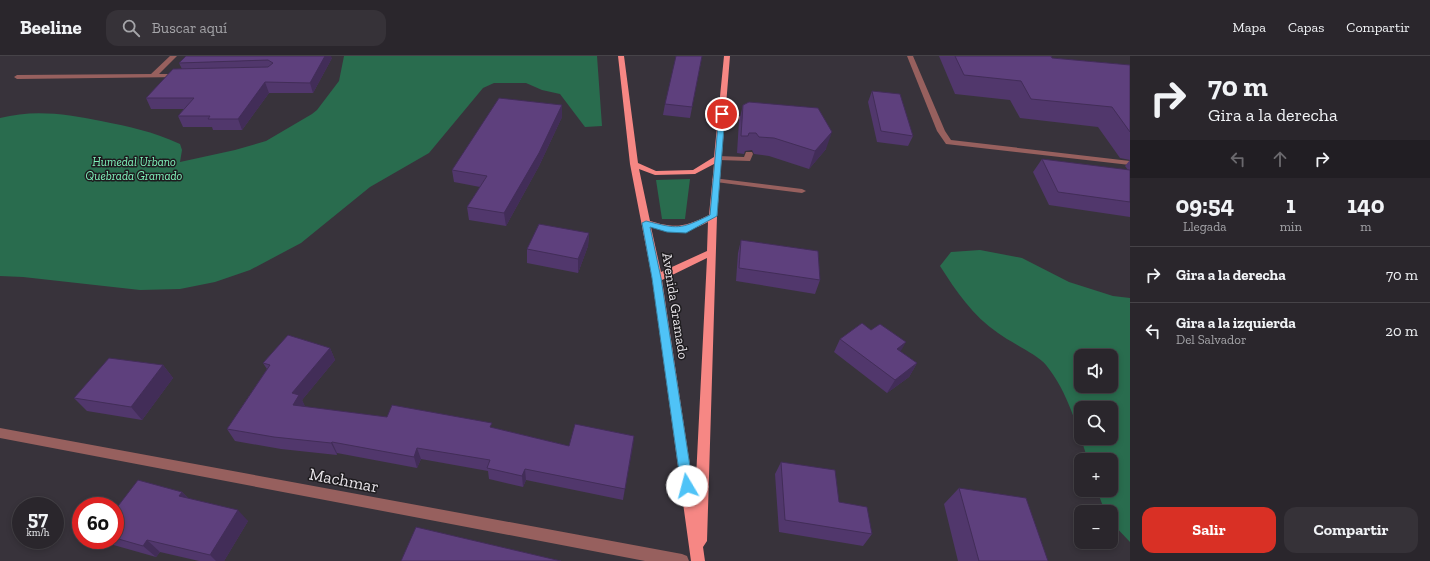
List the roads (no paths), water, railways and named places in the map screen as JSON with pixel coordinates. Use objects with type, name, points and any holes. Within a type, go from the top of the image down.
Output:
[{"type":"main road","name":"Avenida Gramado","points":[[621,56],[634,164],[657,278],[699,561]]},
{"type":"main road","points":[[699,561],[713,216],[727,56]]},
{"type":"main road","points":[[634,164],[655,174],[695,172],[718,158]]},
{"type":"main road","points":[[646,223],[667,230],[686,230],[713,216]]},
{"type":"main road","points":[[657,278],[712,252]]},
{"type":"street","points":[[153,76],[174,56]]},
{"type":"street","points":[[910,56],[941,132],[949,142],[1130,163]]},
{"type":"street","points":[[17,77],[188,75]]},
{"type":"street","points":[[722,114],[740,118]]},
{"type":"street","points":[[718,158],[743,160],[747,159],[749,154]]},
{"type":"street","points":[[716,180],[802,191]]},
{"type":"street","name":"Machmar","points":[[0,433],[682,561]]},
{"type":"park label","name":"Humedal Urbano Quebrada Gramado","points":[[134,169]]}]
